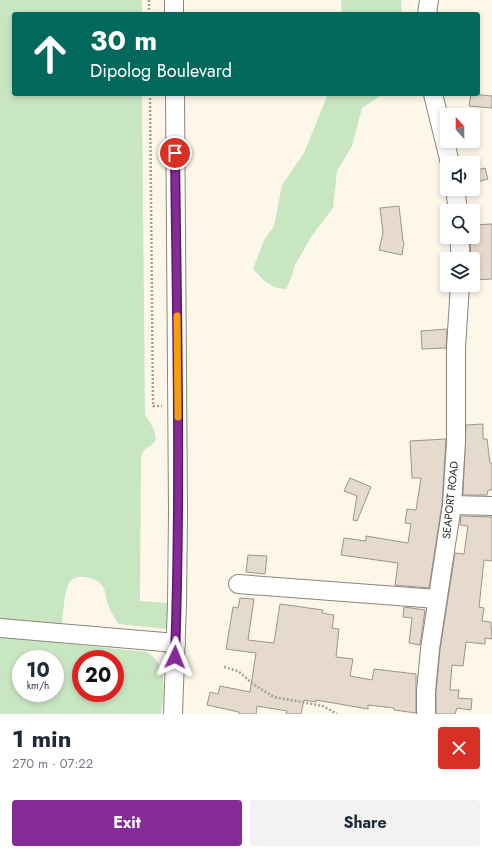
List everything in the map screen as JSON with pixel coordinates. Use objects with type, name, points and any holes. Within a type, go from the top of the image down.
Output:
[{"type":"street","points":[[174,0],[174,12]]},
{"type":"street","points":[[427,12],[429,0]]},
{"type":"street","points":[[173,714],[177,604],[178,512],[175,96]]},
{"type":"street","points":[[433,96],[448,156]]},
{"type":"street","name":"SEAPORT ROAD","points":[[426,714],[426,692],[429,663],[437,599],[452,505],[456,428],[456,347],[460,292]]},
{"type":"street","points":[[452,505],[492,506]]},
{"type":"street","points":[[238,584],[437,599]]},
{"type":"street","points":[[0,628],[176,643]]},
{"type":"path","points":[[149,12],[150,0]]},
{"type":"path","points":[[150,96],[153,406],[178,406]]},
{"type":"path","points":[[224,667],[238,671],[274,697],[323,706],[337,714]]},
{"type":"shaded area","points":[[0,0],[142,0],[142,12],[12,12],[12,96],[142,96],[145,415],[153,427],[156,438],[153,443],[145,449],[141,457],[140,601],[168,603],[167,629],[118,624],[108,605],[103,586],[98,581],[85,577],[79,577],[70,581],[66,593],[61,643],[146,652],[153,657],[162,671],[164,688],[161,714],[0,714]]},
{"type":"shaded area","points":[[341,0],[401,0],[402,12],[342,12]]},
{"type":"shaded area","points":[[327,96],[380,96],[362,108],[352,146],[337,171],[333,208],[311,237],[294,267],[286,289],[280,289],[267,283],[253,269],[264,240],[274,226],[282,185],[304,153]]},
{"type":"building","points":[[471,96],[492,96],[492,108],[469,106]]},
{"type":"building","points":[[485,168],[488,179],[480,181],[480,169]]},
{"type":"building","points":[[399,206],[404,242],[402,255],[379,250],[383,233],[380,208]]},
{"type":"building","points":[[492,224],[492,279],[480,280],[480,252],[471,252],[470,244],[480,244],[480,225]]},
{"type":"building","points":[[447,329],[446,348],[422,349],[421,331]]},
{"type":"building","points":[[483,424],[483,439],[487,439],[490,463],[492,463],[492,490],[488,490],[487,495],[463,495],[466,425]]},
{"type":"building","points":[[446,439],[442,504],[429,588],[395,585],[398,563],[341,555],[344,538],[366,541],[366,536],[408,543],[411,524],[405,523],[407,509],[416,510],[421,478],[412,478],[410,441]]},
{"type":"building","points":[[350,478],[371,487],[357,521],[353,520],[357,496],[344,491]]},
{"type":"building","points":[[461,516],[492,517],[492,561],[484,560],[479,607],[484,608],[482,621],[491,622],[492,639],[485,638],[485,644],[466,642],[463,666],[452,665],[450,690],[459,690],[458,698],[472,699],[471,710],[457,708],[455,714],[436,714],[436,692],[440,650],[455,553],[464,554],[468,526],[460,525]]},
{"type":"building","points":[[248,555],[267,556],[265,574],[246,572]]},
{"type":"building","points":[[240,598],[254,599],[248,640],[274,643],[280,604],[323,610],[322,613],[334,615],[332,628],[339,629],[336,657],[353,659],[350,676],[372,680],[374,669],[416,674],[416,713],[394,710],[394,708],[368,705],[368,709],[316,700],[316,702],[304,700],[301,714],[286,714],[287,711],[257,706],[256,714],[239,714],[239,712],[207,705],[210,692],[218,694],[220,686],[250,692],[256,653],[226,649],[233,607],[238,608]]},
{"type":"building","points":[[404,607],[425,610],[420,645],[409,643],[412,618],[403,617]]},
{"type":"slow traffic","points":[[177,316],[178,417]]},
{"type":"route","points":[[175,153],[178,512],[175,657]]}]
